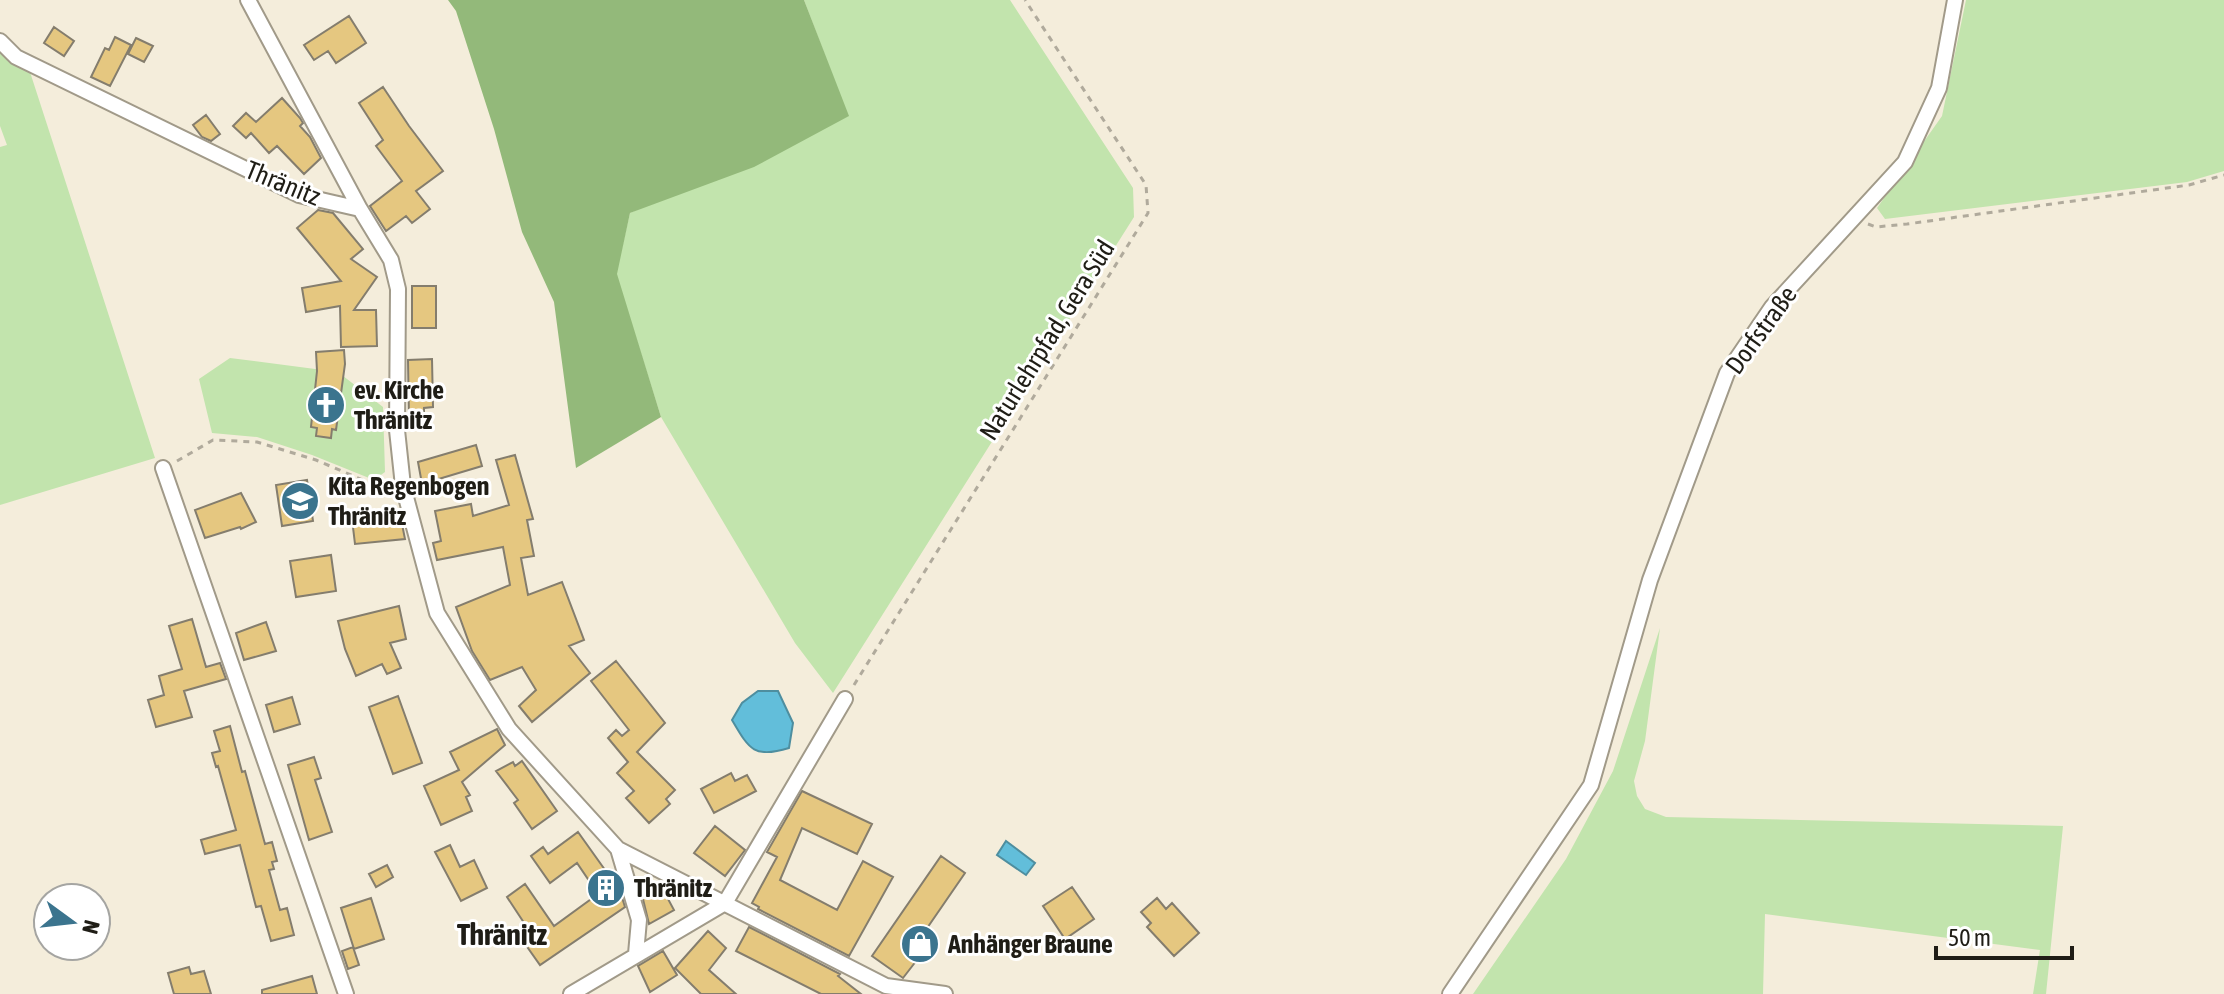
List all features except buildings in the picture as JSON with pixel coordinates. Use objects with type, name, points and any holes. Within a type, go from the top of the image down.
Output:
[{"type":"street","points":[[248,0],[360,209],[391,260],[398,289],[397,430],[403,486],[437,613],[509,729],[618,849],[886,986],[945,994]]},
{"type":"street","name":"Dorfstraße","points":[[1450,994],[1591,785],[1650,580],[1727,373],[1772,307],[1905,162],[1939,88],[1955,0]]},
{"type":"street","name":"Thränitz","points":[[0,41],[16,57],[299,195],[360,209]]},
{"type":"street","points":[[163,468],[346,994]]},
{"type":"street","points":[[571,994],[725,903],[845,699]]},
{"type":"street","points":[[618,849],[639,920],[636,954]]},
{"type":"path","name":"Naturlehrpfad, Gera Süd","points":[[845,699],[1148,213],[1146,185],[1025,0]]},
{"type":"path","points":[[1853,219],[1876,227],[1907,224],[2189,185],[2224,175]]},
{"type":"path","points":[[163,468],[213,440],[257,442],[316,460],[372,484],[403,486]]},
{"type":"green space","points":[[448,0],[804,0],[849,116],[754,167],[630,213],[617,274],[661,417],[576,468],[554,302],[522,232],[494,129],[456,11]]},
{"type":"green space","points":[[804,0],[1010,0],[1133,188],[1134,217],[833,693],[795,643],[661,417],[616,274],[630,213],[848,116]]},
{"type":"green space","points":[[1966,0],[2224,0],[2224,171],[2187,182],[1885,219],[1877,208],[1942,116]]},
{"type":"green space","points":[[0,51],[11,62],[30,72],[155,458],[0,505],[0,147],[7,145],[0,126]]},
{"type":"green space","points":[[230,358],[338,372],[383,407],[385,472],[374,480],[257,437],[212,433],[199,379]]},
{"type":"green space","points":[[1660,628],[1645,741],[1634,781],[1637,796],[1645,809],[1666,817],[2063,826],[2046,994],[2033,994],[2040,950],[1765,914],[1763,994],[1473,994],[1566,859],[1613,771]]},
{"type":"water","points":[[758,691],[778,691],[793,723],[789,748],[760,752],[748,745],[732,720],[742,703]]},
{"type":"water","points":[[1006,841],[1035,863],[1026,875],[997,855]]},
{"type":"place","name":"ev. Kirche Thränitz","points":[[326,405]]},
{"type":"place","name":"Kita Regenbogen Thränitz","points":[[300,501]]},
{"type":"place","name":"Thränitz","points":[[606,888]]},
{"type":"place","name":"Anhänger Braune","points":[[920,944]]},
{"type":"district","name":"Thränitz","points":[[502,935]]}]
